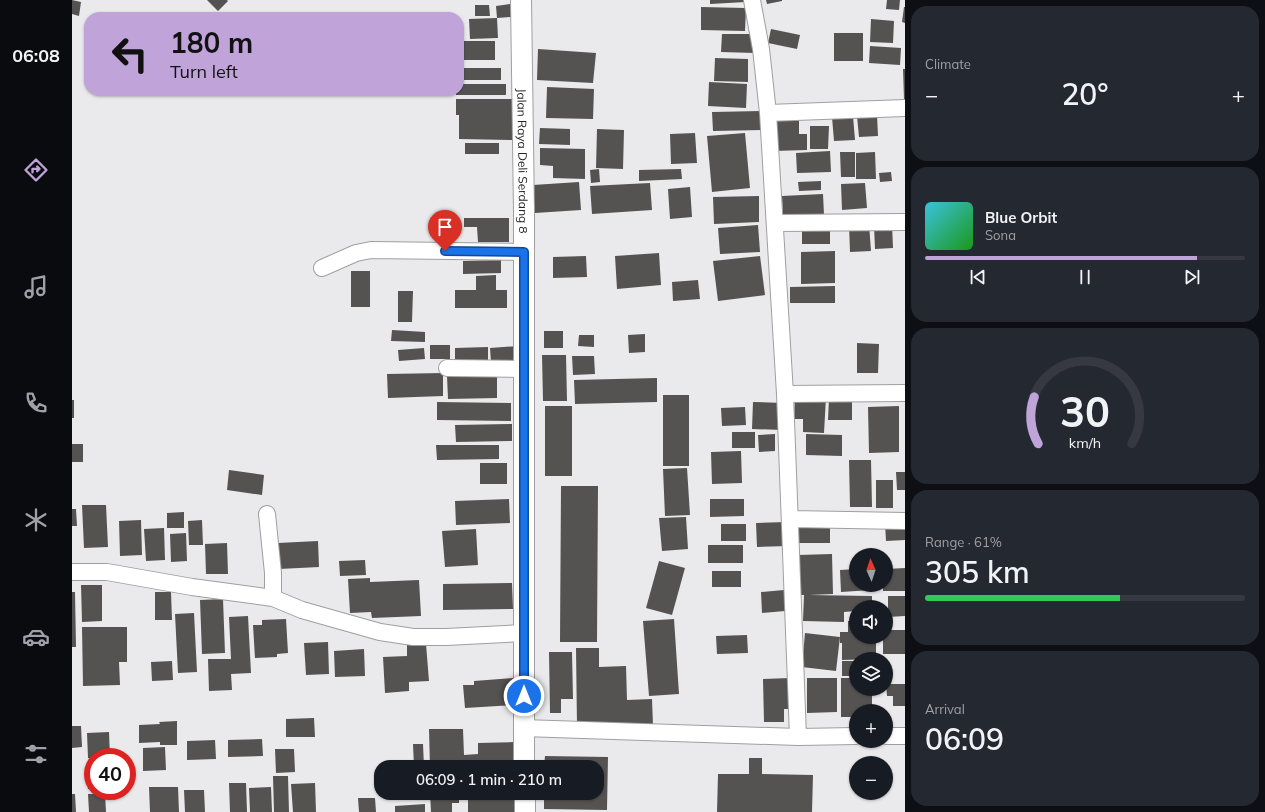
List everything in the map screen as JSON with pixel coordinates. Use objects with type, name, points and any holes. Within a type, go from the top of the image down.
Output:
[{"type":"street","name":"Jalan Raya Deli Serdang 8","points":[[521,0],[524,252],[524,760]]},
{"type":"street","points":[[752,0],[761,49],[768,113],[785,394],[798,737]]},
{"type":"street","points":[[768,113],[905,108]]},
{"type":"street","points":[[774,223],[905,222]]},
{"type":"street","points":[[322,268],[356,253],[371,250],[524,252]]},
{"type":"street","points":[[447,368],[523,369]]},
{"type":"street","points":[[785,394],[905,394]]},
{"type":"street","points":[[267,514],[273,573],[273,598]]},
{"type":"street","points":[[790,519],[905,521]]},
{"type":"street","points":[[72,572],[107,572],[192,587],[273,598],[302,610],[380,632],[413,637],[524,633]]},
{"type":"street","points":[[523,734],[546,730],[798,737],[849,736]]},
{"type":"street","points":[[893,736],[905,736]]},
{"type":"street","points":[[525,800],[525,812]]},
{"type":"building","points":[[72,0],[81,2],[79,16],[72,14]]},
{"type":"building","points":[[207,0],[227,0],[228,1],[218,11]]},
{"type":"building","points":[[710,0],[746,0],[746,2],[710,4]]},
{"type":"building","points":[[766,0],[782,0],[782,1],[767,4]]},
{"type":"building","points":[[887,0],[900,0],[899,10],[886,9]]},
{"type":"building","points":[[510,4],[511,17],[497,18],[496,6]]},
{"type":"building","points":[[475,5],[489,5],[490,16],[475,16]]},
{"type":"building","points":[[701,7],[746,8],[745,31],[701,30]]},
{"type":"building","points":[[905,7],[905,23],[902,22]]},
{"type":"building","points":[[497,18],[498,38],[470,39],[469,19]]},
{"type":"building","points":[[871,19],[894,21],[893,43],[870,42]]},
{"type":"building","points":[[771,29],[800,35],[797,49],[768,43]]},
{"type":"building","points":[[834,33],[863,33],[863,61],[834,61]]},
{"type":"building","points":[[722,34],[755,34],[755,53],[721,52]]},
{"type":"building","points":[[464,41],[495,41],[495,60],[464,60]]},
{"type":"building","points":[[870,46],[901,48],[900,65],[869,63]]},
{"type":"building","points":[[538,49],[596,53],[593,83],[537,80]]},
{"type":"building","points":[[715,58],[748,59],[748,82],[714,81]]},
{"type":"building","points":[[464,68],[501,68],[501,80],[464,80]]},
{"type":"building","points":[[903,69],[905,69],[905,100],[904,100]]},
{"type":"building","points":[[709,82],[747,84],[746,108],[708,106]]},
{"type":"building","points":[[464,84],[506,84],[506,95],[464,95]]},
{"type":"building","points":[[547,87],[594,89],[593,119],[546,118]]},
{"type":"building","points":[[456,99],[513,99],[513,140],[459,139],[459,115],[456,115]]},
{"type":"building","points":[[761,111],[762,130],[713,131],[712,112]]},
{"type":"building","points":[[877,115],[878,136],[859,137],[857,116]]},
{"type":"building","points":[[853,116],[855,140],[834,141],[832,117]]},
{"type":"building","points":[[773,121],[799,121],[799,134],[807,134],[807,150],[773,151]]},
{"type":"building","points":[[810,126],[829,126],[828,149],[810,149]]},
{"type":"building","points":[[540,128],[570,129],[570,145],[539,144]]},
{"type":"building","points":[[597,129],[624,130],[623,169],[596,168]]},
{"type":"building","points":[[695,133],[697,163],[671,164],[670,134]]},
{"type":"building","points":[[745,133],[750,188],[712,192],[707,136]]},
{"type":"building","points":[[465,143],[499,143],[499,154],[465,154]]},
{"type":"building","points":[[540,148],[585,149],[585,179],[553,178],[553,166],[540,165]]},
{"type":"building","points":[[830,151],[831,172],[797,173],[796,153]]},
{"type":"building","points":[[840,152],[855,152],[855,177],[841,177]]},
{"type":"building","points":[[875,152],[876,179],[856,179],[856,153]]},
{"type":"building","points":[[599,169],[600,182],[591,183],[590,170]]},
{"type":"building","points":[[681,169],[682,179],[639,181],[639,170]]},
{"type":"building","points":[[891,172],[892,181],[880,182],[879,173]]},
{"type":"building","points":[[821,181],[821,190],[799,191],[798,182]]},
{"type":"building","points":[[579,182],[581,210],[535,213],[533,185]]},
{"type":"building","points":[[650,183],[652,210],[592,214],[590,186]]},
{"type":"building","points":[[865,183],[867,208],[842,210],[841,184]]},
{"type":"building","points":[[690,187],[692,217],[670,219],[668,189]]},
{"type":"building","points":[[823,194],[824,215],[783,217],[782,196]]},
{"type":"building","points":[[759,196],[759,222],[714,224],[713,197]]},
{"type":"building","points":[[464,218],[509,218],[509,242],[478,242],[477,227],[464,227]]},
{"type":"building","points":[[802,223],[830,223],[830,244],[802,244]]},
{"type":"building","points":[[849,224],[869,224],[871,251],[850,252]]},
{"type":"building","points":[[892,224],[893,248],[875,249],[874,225]]},
{"type":"building","points":[[758,225],[760,252],[720,254],[718,228]]},
{"type":"building","points":[[835,251],[835,283],[801,284],[801,252]]},
{"type":"building","points":[[659,253],[661,285],[617,289],[615,256]]},
{"type":"building","points":[[586,256],[587,277],[553,278],[553,257]]},
{"type":"building","points":[[760,256],[765,295],[718,301],[713,261]]},
{"type":"building","points":[[501,260],[501,273],[463,274],[463,261]]},
{"type":"building","points":[[351,271],[370,271],[370,307],[351,307]]},
{"type":"building","points":[[496,275],[496,290],[507,290],[507,308],[455,308],[455,290],[476,290],[476,276]]},
{"type":"building","points":[[698,280],[700,299],[673,301],[672,282]]},
{"type":"building","points":[[835,286],[835,303],[790,303],[790,287]]},
{"type":"building","points":[[398,291],[413,291],[412,322],[398,322]]},
{"type":"building","points":[[392,330],[425,332],[425,342],[391,341]]},
{"type":"building","points":[[544,331],[563,331],[563,348],[544,348]]},
{"type":"building","points":[[645,334],[645,352],[629,353],[628,335]]},
{"type":"building","points":[[579,335],[594,335],[594,347],[578,346]]},
{"type":"building","points":[[857,343],[879,344],[878,373],[857,373]]},
{"type":"building","points":[[430,345],[450,345],[450,359],[430,359]]},
{"type":"building","points":[[519,346],[520,360],[491,362],[490,348]]},
{"type":"building","points":[[488,347],[488,362],[455,362],[455,348]]},
{"type":"building","points":[[424,348],[425,359],[399,361],[398,350]]},
{"type":"building","points":[[542,355],[566,355],[567,401],[543,401]]},
{"type":"building","points":[[572,356],[594,356],[595,374],[573,375]]},
{"type":"building","points":[[443,373],[443,396],[388,398],[387,374]]},
{"type":"building","points":[[497,375],[497,398],[448,399],[447,376]]},
{"type":"building","points":[[657,378],[657,402],[575,404],[574,380]]},
{"type":"building","points":[[663,395],[689,395],[689,466],[663,466]]},
{"type":"building","points":[[795,395],[826,397],[824,433],[803,432],[803,419],[794,419]]},
{"type":"building","points":[[829,398],[852,399],[852,420],[828,420]]},
{"type":"building","points":[[72,400],[74,400],[74,418],[72,418]]},
{"type":"building","points":[[437,402],[511,403],[511,421],[437,420]]},
{"type":"building","points":[[753,402],[784,403],[783,430],[752,429]]},
{"type":"building","points":[[545,406],[572,406],[572,476],[545,476]]},
{"type":"building","points":[[899,406],[899,452],[869,453],[868,407]]},
{"type":"building","points":[[745,407],[746,425],[722,426],[721,408]]},
{"type":"building","points":[[512,424],[512,441],[456,442],[455,425]]},
{"type":"building","points":[[732,432],[755,432],[755,448],[732,448]]},
{"type":"building","points":[[775,434],[775,451],[759,452],[758,435]]},
{"type":"building","points":[[806,434],[842,435],[842,456],[806,455]]},
{"type":"building","points":[[72,444],[83,444],[83,462],[72,462]]},
{"type":"building","points":[[436,445],[499,445],[499,459],[437,460]]},
{"type":"building","points":[[741,451],[742,483],[712,484],[711,452]]},
{"type":"building","points":[[849,460],[871,460],[872,507],[850,507]]},
{"type":"building","points":[[480,463],[507,463],[507,484],[480,484]]},
{"type":"building","points":[[687,468],[690,515],[665,516],[663,469]]},
{"type":"building","points":[[229,470],[264,475],[262,495],[227,490]]},
{"type":"building","points":[[896,472],[905,472],[905,490],[897,490]]},
{"type":"building","points":[[876,480],[893,480],[893,508],[876,508]]},
{"type":"building","points":[[561,486],[598,486],[597,642],[560,642]]},
{"type":"building","points":[[509,499],[510,523],[456,525],[455,501]]},
{"type":"building","points":[[710,499],[744,499],[744,516],[710,517]]},
{"type":"building","points":[[82,505],[106,505],[108,547],[84,548]]},
{"type":"building","points":[[72,509],[76,509],[77,526],[72,526]]},
{"type":"building","points":[[184,512],[184,528],[167,528],[167,513]]},
{"type":"building","points":[[686,517],[688,549],[662,551],[659,518]]},
{"type":"building","points":[[141,520],[142,555],[120,556],[119,521]]},
{"type":"building","points":[[202,520],[203,545],[189,545],[188,521]]},
{"type":"building","points":[[799,520],[830,521],[830,543],[798,543]]},
{"type":"building","points":[[787,522],[788,546],[757,547],[756,523]]},
{"type":"building","points":[[905,522],[905,540],[886,541],[885,523]]},
{"type":"building","points":[[721,524],[746,524],[746,541],[721,541]]},
{"type":"building","points":[[164,528],[165,560],[146,561],[144,529]]},
{"type":"building","points":[[476,529],[478,565],[445,567],[442,531]]},
{"type":"building","points":[[186,533],[187,561],[171,562],[170,534]]},
{"type":"building","points":[[318,541],[319,567],[279,569],[278,543]]},
{"type":"building","points":[[227,543],[228,574],[206,574],[205,544]]},
{"type":"building","points":[[708,545],[743,545],[743,563],[708,563]]},
{"type":"building","points":[[832,554],[833,594],[809,595],[872,596],[872,600],[849,600],[849,612],[844,612],[844,622],[803,621],[804,595],[800,595],[798,555]]},
{"type":"building","points":[[365,560],[366,575],[340,576],[339,561]]},
{"type":"building","points":[[659,561],[685,568],[672,615],[646,608]]},
{"type":"building","points":[[905,568],[905,591],[893,591],[893,569]]},
{"type":"building","points":[[849,569],[849,591],[841,592],[840,570]]},
{"type":"building","points":[[712,571],[741,571],[741,587],[712,587]]},
{"type":"building","points":[[370,578],[370,582],[419,580],[421,616],[372,618],[371,612],[350,613],[348,579]]},
{"type":"building","points":[[512,583],[513,609],[443,610],[443,584]]},
{"type":"building","points":[[81,585],[102,585],[102,621],[82,622]]},
{"type":"building","points":[[784,590],[785,611],[762,613],[761,592]]},
{"type":"building","points":[[72,592],[75,592],[76,647],[72,647]]},
{"type":"building","points":[[155,592],[171,592],[172,620],[155,620]]},
{"type":"building","points":[[888,596],[905,596],[905,616],[893,617],[893,600],[888,600]]},
{"type":"building","points":[[223,599],[225,653],[202,654],[200,600]]},
{"type":"building","points":[[194,613],[197,672],[178,673],[175,614]]},
{"type":"building","points":[[248,616],[251,673],[231,674],[232,690],[209,691],[208,659],[231,659],[229,617]]},
{"type":"building","points":[[286,619],[288,653],[277,654],[277,657],[255,658],[253,625],[262,625],[262,620]]},
{"type":"building","points":[[674,619],[679,694],[649,696],[643,621]]},
{"type":"building","points":[[849,621],[849,644],[876,644],[876,652],[849,652],[849,660],[842,660],[842,643],[840,643],[840,632],[848,632]]},
{"type":"building","points":[[82,627],[127,627],[127,662],[119,662],[120,685],[83,686]]},
{"type":"building","points":[[893,630],[905,630],[905,654],[883,652],[883,644],[893,644]]},
{"type":"building","points":[[805,633],[840,637],[836,671],[802,667]]},
{"type":"building","points":[[747,635],[748,653],[717,654],[716,636]]},
{"type":"building","points":[[328,642],[329,674],[306,675],[304,643]]},
{"type":"building","points":[[426,644],[429,681],[409,682],[409,691],[385,693],[383,657],[407,656],[407,645]]},
{"type":"building","points":[[576,648],[599,648],[599,667],[626,666],[627,700],[652,699],[653,726],[577,727]]},
{"type":"building","points":[[364,649],[365,676],[335,677],[334,651]]},
{"type":"building","points":[[549,652],[572,652],[573,699],[561,699],[561,713],[550,713]]},
{"type":"building","points":[[172,661],[173,680],[152,681],[151,662]]},
{"type":"building","points":[[842,661],[849,661],[849,676],[842,676]]},
{"type":"building","points":[[513,678],[515,705],[465,708],[463,685],[474,685],[474,681]]},
{"type":"building","points":[[790,678],[790,709],[784,709],[784,722],[764,722],[763,679]]},
{"type":"building","points":[[807,678],[837,678],[837,712],[807,713]]},
{"type":"building","points":[[841,678],[849,678],[849,696],[872,696],[872,704],[849,704],[849,717],[841,717]]},
{"type":"building","points":[[893,684],[905,684],[905,706],[893,706]]},
{"type":"building","points":[[314,718],[315,737],[286,737],[286,719]]},
{"type":"building","points":[[177,721],[177,745],[160,745],[160,742],[139,743],[139,725],[160,724],[159,722]]},
{"type":"building","points":[[72,726],[81,726],[82,747],[72,748]]},
{"type":"building","points":[[429,729],[463,729],[464,755],[478,754],[478,743],[515,742],[515,760],[430,760]]},
{"type":"building","points":[[109,732],[110,748],[88,748],[87,733]]},
{"type":"building","points":[[262,739],[263,756],[228,757],[228,740]]},
{"type":"building","points":[[215,740],[216,759],[187,760],[187,741]]},
{"type":"building","points":[[413,744],[423,744],[424,760],[414,760]]},
{"type":"building","points":[[165,747],[166,770],[143,771],[143,748]]},
{"type":"building","points":[[275,749],[294,749],[295,772],[276,773]]},
{"type":"building","points":[[545,756],[608,757],[607,810],[544,809],[544,800],[604,800],[604,760],[545,760]]},
{"type":"building","points":[[749,758],[762,758],[762,774],[813,775],[812,812],[717,812],[718,774],[749,774]]},
{"type":"building","points":[[273,776],[288,776],[289,812],[274,812]]},
{"type":"building","points":[[229,783],[246,783],[247,812],[230,812]]},
{"type":"building","points":[[315,783],[316,812],[293,812],[291,784]]},
{"type":"building","points":[[149,787],[178,787],[179,812],[150,812]]},
{"type":"building","points":[[271,787],[272,812],[250,812],[249,788]]},
{"type":"building","points":[[184,790],[204,790],[205,812],[185,812]]},
{"type":"building","points":[[72,794],[75,794],[76,812],[72,812]]},
{"type":"building","points":[[358,798],[374,798],[376,812],[359,812]]},
{"type":"building","points":[[88,800],[105,800],[106,812],[89,812]]},
{"type":"building","points":[[430,800],[459,800],[459,803],[452,803],[452,812],[431,812]]},
{"type":"building","points":[[468,800],[516,800],[516,812],[468,812]]},
{"type":"building","points":[[425,804],[425,812],[395,812],[395,806]]},
{"type":"route","points":[[445,251],[524,252],[524,696]]}]
